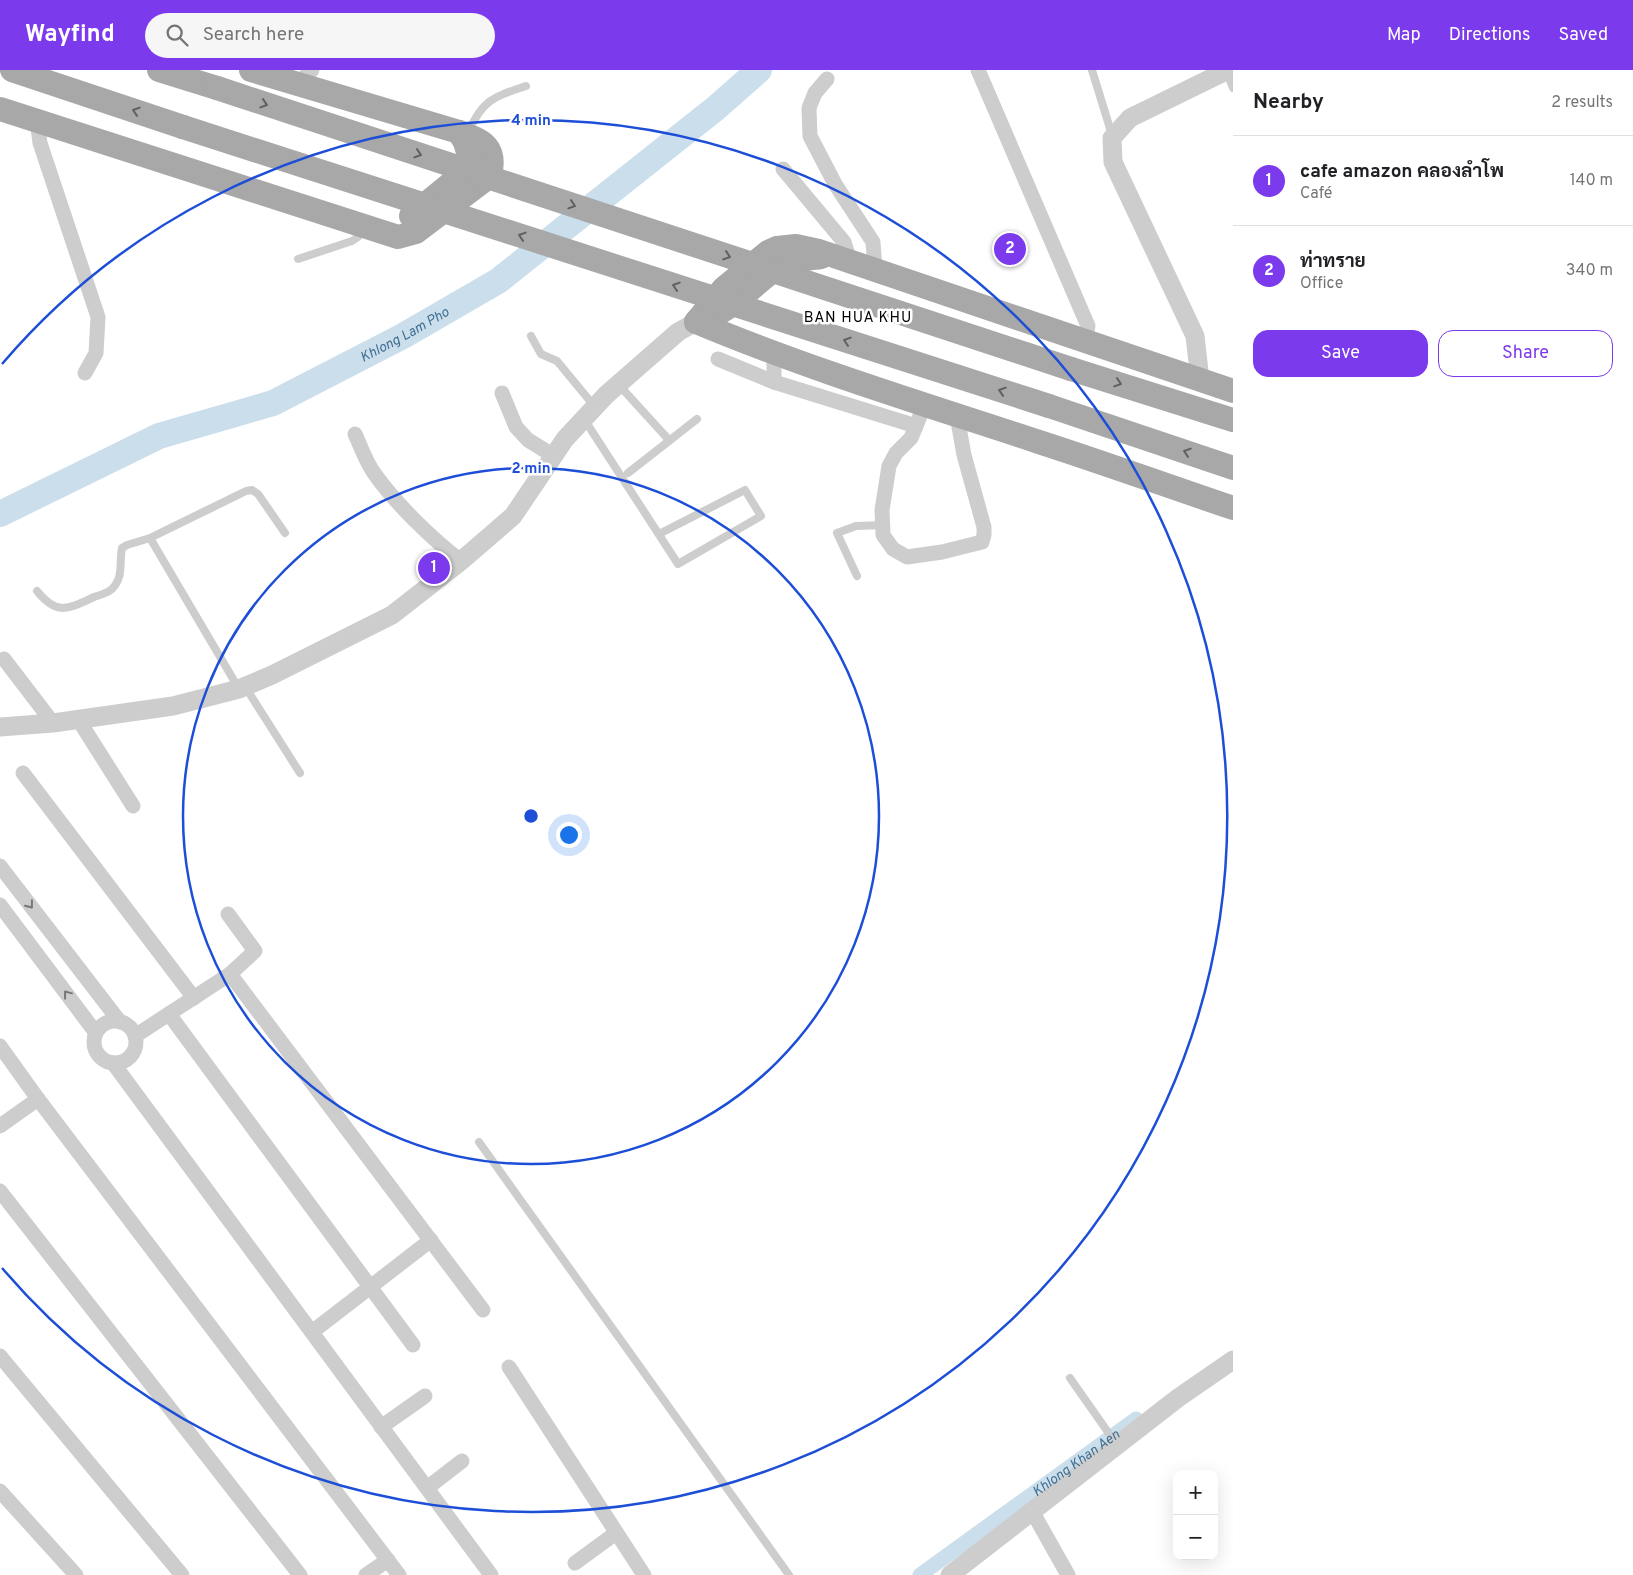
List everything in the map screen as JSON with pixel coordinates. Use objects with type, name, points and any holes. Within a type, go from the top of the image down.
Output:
[{"type":"main road","points":[[12,70],[182,127],[1048,406],[1233,468]]},
{"type":"main road","points":[[159,70],[1233,420]]},
{"type":"main road","points":[[0,109],[368,227],[397,228],[466,170],[470,156],[463,134],[305,77],[251,70]]},
{"type":"main road","points":[[696,322],[718,314],[732,306],[779,267],[795,261],[841,258],[1233,391]]},
{"type":"main road","points":[[696,322],[737,340],[774,352],[920,415],[957,416],[1233,508]]},
{"type":"street","points":[[978,70],[1088,326],[1085,340]]},
{"type":"street","points":[[1200,380],[1195,336],[1113,162],[1112,138],[1130,118],[1229,76]]},
{"type":"street","points":[[828,79],[815,93],[810,108],[810,136],[835,184],[873,242],[875,270]]},
{"type":"street","points":[[37,120],[40,143],[98,317],[96,353],[85,373]]},
{"type":"street","points":[[783,169],[844,242],[841,258]]},
{"type":"street","points":[[0,727],[53,723],[173,706],[242,688],[392,615],[461,561],[513,516],[566,439],[590,413],[618,384],[678,332],[696,322]]},
{"type":"street","points":[[774,352],[774,382]]},
{"type":"street","points":[[718,359],[774,382],[920,415],[911,438],[896,452],[889,466],[882,510],[883,535],[893,549],[907,557],[942,552],[982,542],[984,527],[964,455],[957,416]]},
{"type":"street","points":[[502,393],[516,427],[528,440],[554,456]]},
{"type":"street","points":[[355,434],[373,472],[390,493],[439,544],[461,561]]},
{"type":"street","points":[[4,659],[53,723]]},
{"type":"street","points":[[78,719],[133,806]]},
{"type":"street","points":[[23,773],[194,998]]},
{"type":"street","points":[[0,866],[120,1022]]},
{"type":"street","points":[[0,905],[96,1033]]},
{"type":"street","points":[[135,1036],[230,974],[255,951],[228,914]]},
{"type":"street","points":[[230,974],[483,1310]]},
{"type":"street","points":[[169,1014],[413,1345]]},
{"type":"street","points":[[113,1021],[127,1024],[135,1036],[136,1043],[131,1056],[126,1060],[113,1063],[106,1061],[97,1052],[94,1039],[96,1033],[106,1023],[113,1021]]},
{"type":"street","points":[[0,1046],[38,1099],[399,1575]]},
{"type":"street","points":[[113,1063],[491,1575]]},
{"type":"street","points":[[0,1126],[38,1099]]},
{"type":"street","points":[[0,1191],[300,1575]]},
{"type":"street","points":[[312,1332],[431,1240]]},
{"type":"street","points":[[0,1356],[182,1575]]},
{"type":"street","points":[[950,1575],[1032,1511],[1114,1442],[1233,1360]]},
{"type":"street","points":[[508,1367],[644,1575]]},
{"type":"street","points":[[381,1427],[425,1396]]},
{"type":"street","points":[[427,1488],[462,1461]]},
{"type":"street","points":[[0,1491],[76,1575]]},
{"type":"street","points":[[1032,1511],[1068,1575]]},
{"type":"street","points":[[575,1562],[616,1533]]},
{"type":"street","points":[[366,1575],[388,1560]]},
{"type":"lane","points":[[1092,70],[1112,138]]},
{"type":"lane","points":[[463,134],[490,100],[498,95],[526,86]]},
{"type":"lane","points":[[298,259],[352,241],[368,227]]},
{"type":"lane","points":[[531,336],[542,354],[558,361],[659,534],[678,564],[761,516],[745,490],[659,534]]},
{"type":"lane","points":[[618,384],[669,440]]},
{"type":"lane","points":[[628,472],[697,419]]},
{"type":"lane","points":[[37,590],[46,602],[60,608],[70,608],[112,589],[120,576],[122,548],[150,538],[246,491],[252,490],[258,494],[285,533]]},
{"type":"lane","points":[[857,576],[837,533],[856,526],[883,525]]},
{"type":"lane","points":[[150,538],[242,688],[300,773]]},
{"type":"lane","points":[[479,1142],[789,1575]]},
{"type":"lane","points":[[1070,1378],[1114,1442]]},
{"type":"waterway","name":"Khlong Lam Pho","points":[[0,514],[159,436],[273,403],[403,336],[498,281],[716,108],[759,70]]},
{"type":"waterway","name":"Khlong Khan Aen","points":[[920,1575],[1136,1419]]},
{"type":"place","name":"ท่าทราย","points":[[1010,249]]},
{"type":"place","name":"cafe amazon คลองลำโพ","points":[[434,568]]},
{"type":"district","name":"BAN HUA KHU","points":[[858,317]]}]
